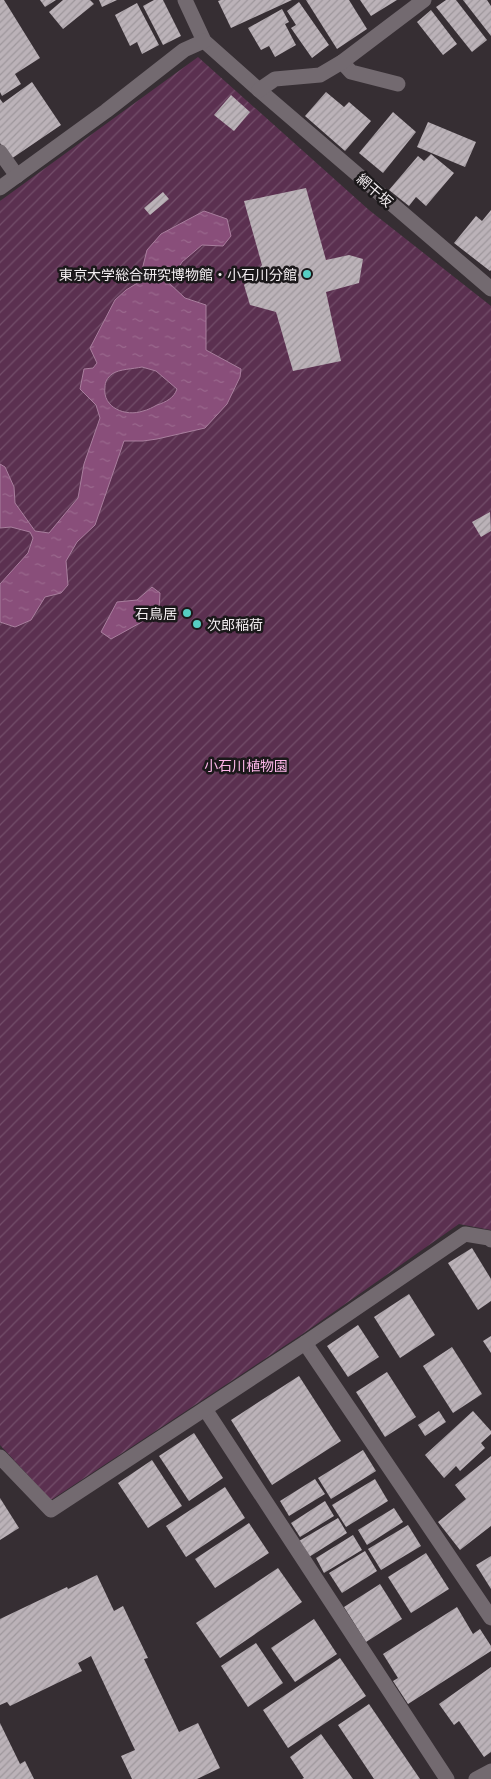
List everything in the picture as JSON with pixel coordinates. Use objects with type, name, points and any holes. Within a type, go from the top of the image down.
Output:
[{"type":"street","points":[[0,188],[106,111],[184,50],[204,41],[185,0]]},
{"type":"street","points":[[259,90],[275,78],[320,75],[342,62],[424,0]]},
{"type":"street","name":"網干坂","points":[[204,41],[491,289]]},
{"type":"street","points":[[342,62],[351,72],[398,84]]},
{"type":"street","points":[[0,152],[17,176]]},
{"type":"street","points":[[0,1457],[51,1510],[305,1343],[464,1234],[489,1238],[491,1240]]},
{"type":"street","points":[[305,1343],[491,1618]]},
{"type":"street","points":[[205,1409],[447,1779]]},
{"type":"street","points":[[476,1779],[491,1771]]},
{"type":"green space","name":"小石川植物園","points":[[198,57],[369,210],[491,306],[491,1230],[459,1224],[301,1335],[51,1500],[0,1445],[0,201]]},
{"type":"water","points":[[204,211],[227,219],[231,236],[223,246],[202,245],[182,262],[169,283],[185,298],[206,305],[206,350],[241,369],[240,377],[227,404],[205,428],[157,439],[124,441],[95,525],[77,542],[66,561],[68,585],[61,593],[45,597],[31,620],[15,627],[0,622],[0,584],[28,553],[33,538],[30,532],[11,527],[0,528],[0,464],[5,467],[14,487],[15,503],[35,531],[49,533],[78,498],[84,464],[100,418],[96,405],[80,389],[84,369],[93,368],[97,363],[90,348],[115,300],[139,282],[147,250],[161,234]],"holes":[[[142,367],[156,371],[177,389],[174,395],[166,401],[145,411],[129,413],[116,409],[107,400],[105,383],[115,372]]]},
{"type":"water","points":[[152,587],[160,593],[159,610],[111,639],[101,632],[117,602],[137,600]]},
{"type":"building","points":[[0,0],[4,0],[40,58],[15,74],[21,84],[2,96],[0,92]]},
{"type":"building","points":[[40,0],[56,0],[45,7]]},
{"type":"building","points":[[63,0],[90,0],[94,4],[63,29],[49,12]]},
{"type":"building","points":[[99,0],[117,0],[102,7]]},
{"type":"building","points":[[154,0],[163,0],[181,36],[163,45],[143,6]]},
{"type":"building","points":[[292,0],[231,28],[218,1]]},
{"type":"building","points":[[306,0],[349,0],[367,29],[337,49]]},
{"type":"building","points":[[360,0],[397,0],[371,16]]},
{"type":"building","points":[[446,0],[456,0],[487,40],[472,52],[436,7]]},
{"type":"building","points":[[463,0],[487,0],[491,6],[491,36]]},
{"type":"building","points":[[299,2],[329,45],[312,58],[291,28],[296,25],[287,11]]},
{"type":"building","points":[[137,3],[159,45],[142,54],[137,42],[130,46],[115,15]]},
{"type":"building","points":[[282,9],[289,22],[285,24],[296,45],[275,57],[269,46],[261,50],[248,28]]},
{"type":"building","points":[[431,10],[457,44],[443,55],[417,22]]},
{"type":"building","points":[[32,82],[61,125],[11,159],[0,143],[0,99],[3,103]]},
{"type":"building","points":[[326,92],[344,107],[349,102],[371,121],[345,151],[305,116]]},
{"type":"building","points":[[231,95],[250,112],[234,131],[214,115]]},
{"type":"building","points":[[393,112],[416,132],[383,173],[359,153]]},
{"type":"building","points":[[428,122],[476,142],[465,167],[417,147]]},
{"type":"building","points":[[431,154],[454,173],[426,206],[416,197],[409,206],[389,190],[418,156],[424,161]]},
{"type":"building","name":"東京大学総合研究博物館・小石川分館","points":[[306,188],[326,260],[349,255],[363,259],[359,283],[326,292],[341,361],[293,371],[276,312],[250,305],[244,285],[262,265],[244,201]]},
{"type":"building","points":[[163,192],[169,199],[150,215],[144,208]]},
{"type":"building","points":[[491,210],[490,271],[454,243],[476,216],[482,221]]},
{"type":"building","points":[[490,512],[491,531],[481,537],[472,522]]},
{"type":"building","points":[[472,1248],[491,1279],[491,1301],[478,1310],[448,1263]]},
{"type":"building","points":[[409,1294],[435,1335],[400,1358],[374,1317]]},
{"type":"building","points":[[358,1325],[379,1357],[348,1377],[327,1346]]},
{"type":"building","points":[[491,1336],[491,1353],[483,1341]]},
{"type":"building","points":[[452,1347],[482,1394],[453,1413],[423,1366]]},
{"type":"building","points":[[387,1372],[416,1417],[385,1437],[356,1392]]},
{"type":"building","points":[[299,1376],[341,1441],[272,1485],[231,1420]]},
{"type":"building","points":[[439,1411],[446,1422],[425,1436],[418,1425]]},
{"type":"building","points":[[473,1411],[491,1431],[491,1434],[481,1443],[485,1448],[460,1471],[456,1466],[444,1478],[425,1455]]},
{"type":"building","points":[[194,1433],[223,1478],[189,1501],[159,1456]]},
{"type":"building","points":[[363,1450],[376,1471],[331,1499],[318,1478]]},
{"type":"building","points":[[491,1456],[491,1526],[460,1550],[438,1522],[466,1499],[455,1485]]},
{"type":"building","points":[[152,1460],[182,1506],[148,1528],[118,1483]]},
{"type":"building","points":[[315,1479],[325,1494],[289,1516],[280,1501]]},
{"type":"building","points":[[375,1479],[388,1501],[346,1527],[332,1505]]},
{"type":"building","points":[[225,1487],[245,1518],[186,1557],[166,1526]]},
{"type":"building","points":[[0,1498],[19,1528],[0,1540]]},
{"type":"building","points":[[325,1501],[334,1516],[300,1537],[291,1523]]},
{"type":"building","points":[[394,1508],[403,1522],[367,1545],[358,1530]]},
{"type":"building","points":[[338,1518],[347,1533],[309,1557],[299,1541]]},
{"type":"building","points":[[249,1523],[269,1553],[215,1588],[195,1559]]},
{"type":"building","points":[[408,1525],[421,1546],[381,1570],[368,1549]]},
{"type":"building","points":[[353,1535],[362,1550],[324,1573],[316,1558]]},
{"type":"building","points":[[365,1551],[377,1571],[342,1593],[329,1573]]},
{"type":"building","points":[[426,1553],[449,1589],[411,1613],[388,1577]]},
{"type":"building","points":[[491,1556],[491,1589],[476,1565]]},
{"type":"building","points":[[278,1568],[302,1602],[220,1658],[196,1623]]},
{"type":"building","points":[[97,1575],[114,1611],[123,1606],[148,1658],[144,1659],[179,1732],[198,1723],[220,1768],[197,1779],[132,1779],[121,1756],[135,1750],[91,1656],[78,1663],[82,1671],[10,1706],[7,1702],[0,1705],[0,1619]]},
{"type":"building","points":[[380,1584],[402,1619],[366,1642],[344,1607]]},
{"type":"building","points":[[457,1607],[473,1634],[480,1629],[491,1646],[491,1651],[408,1704],[393,1681],[398,1678],[383,1654]]},
{"type":"building","points":[[314,1619],[337,1654],[295,1682],[271,1648]]},
{"type":"building","points":[[256,1643],[283,1683],[248,1707],[221,1666]]},
{"type":"building","points":[[340,1658],[366,1696],[288,1748],[263,1710]]},
{"type":"building","points":[[491,1667],[491,1752],[484,1757],[459,1721],[454,1725],[439,1704]]},
{"type":"building","points":[[369,1704],[420,1779],[374,1779],[338,1725]]},
{"type":"building","points":[[0,1723],[20,1764],[25,1761],[34,1779],[0,1779]]},
{"type":"building","points":[[321,1734],[353,1779],[302,1779],[304,1778],[290,1757]]},
{"type":"place","name":"東京大学総合研究博物館・小石川分館","points":[[307,274]]},
{"type":"place","name":"石鳥居","points":[[187,613]]},
{"type":"place","name":"次郎稲荷","points":[[197,624]]}]
